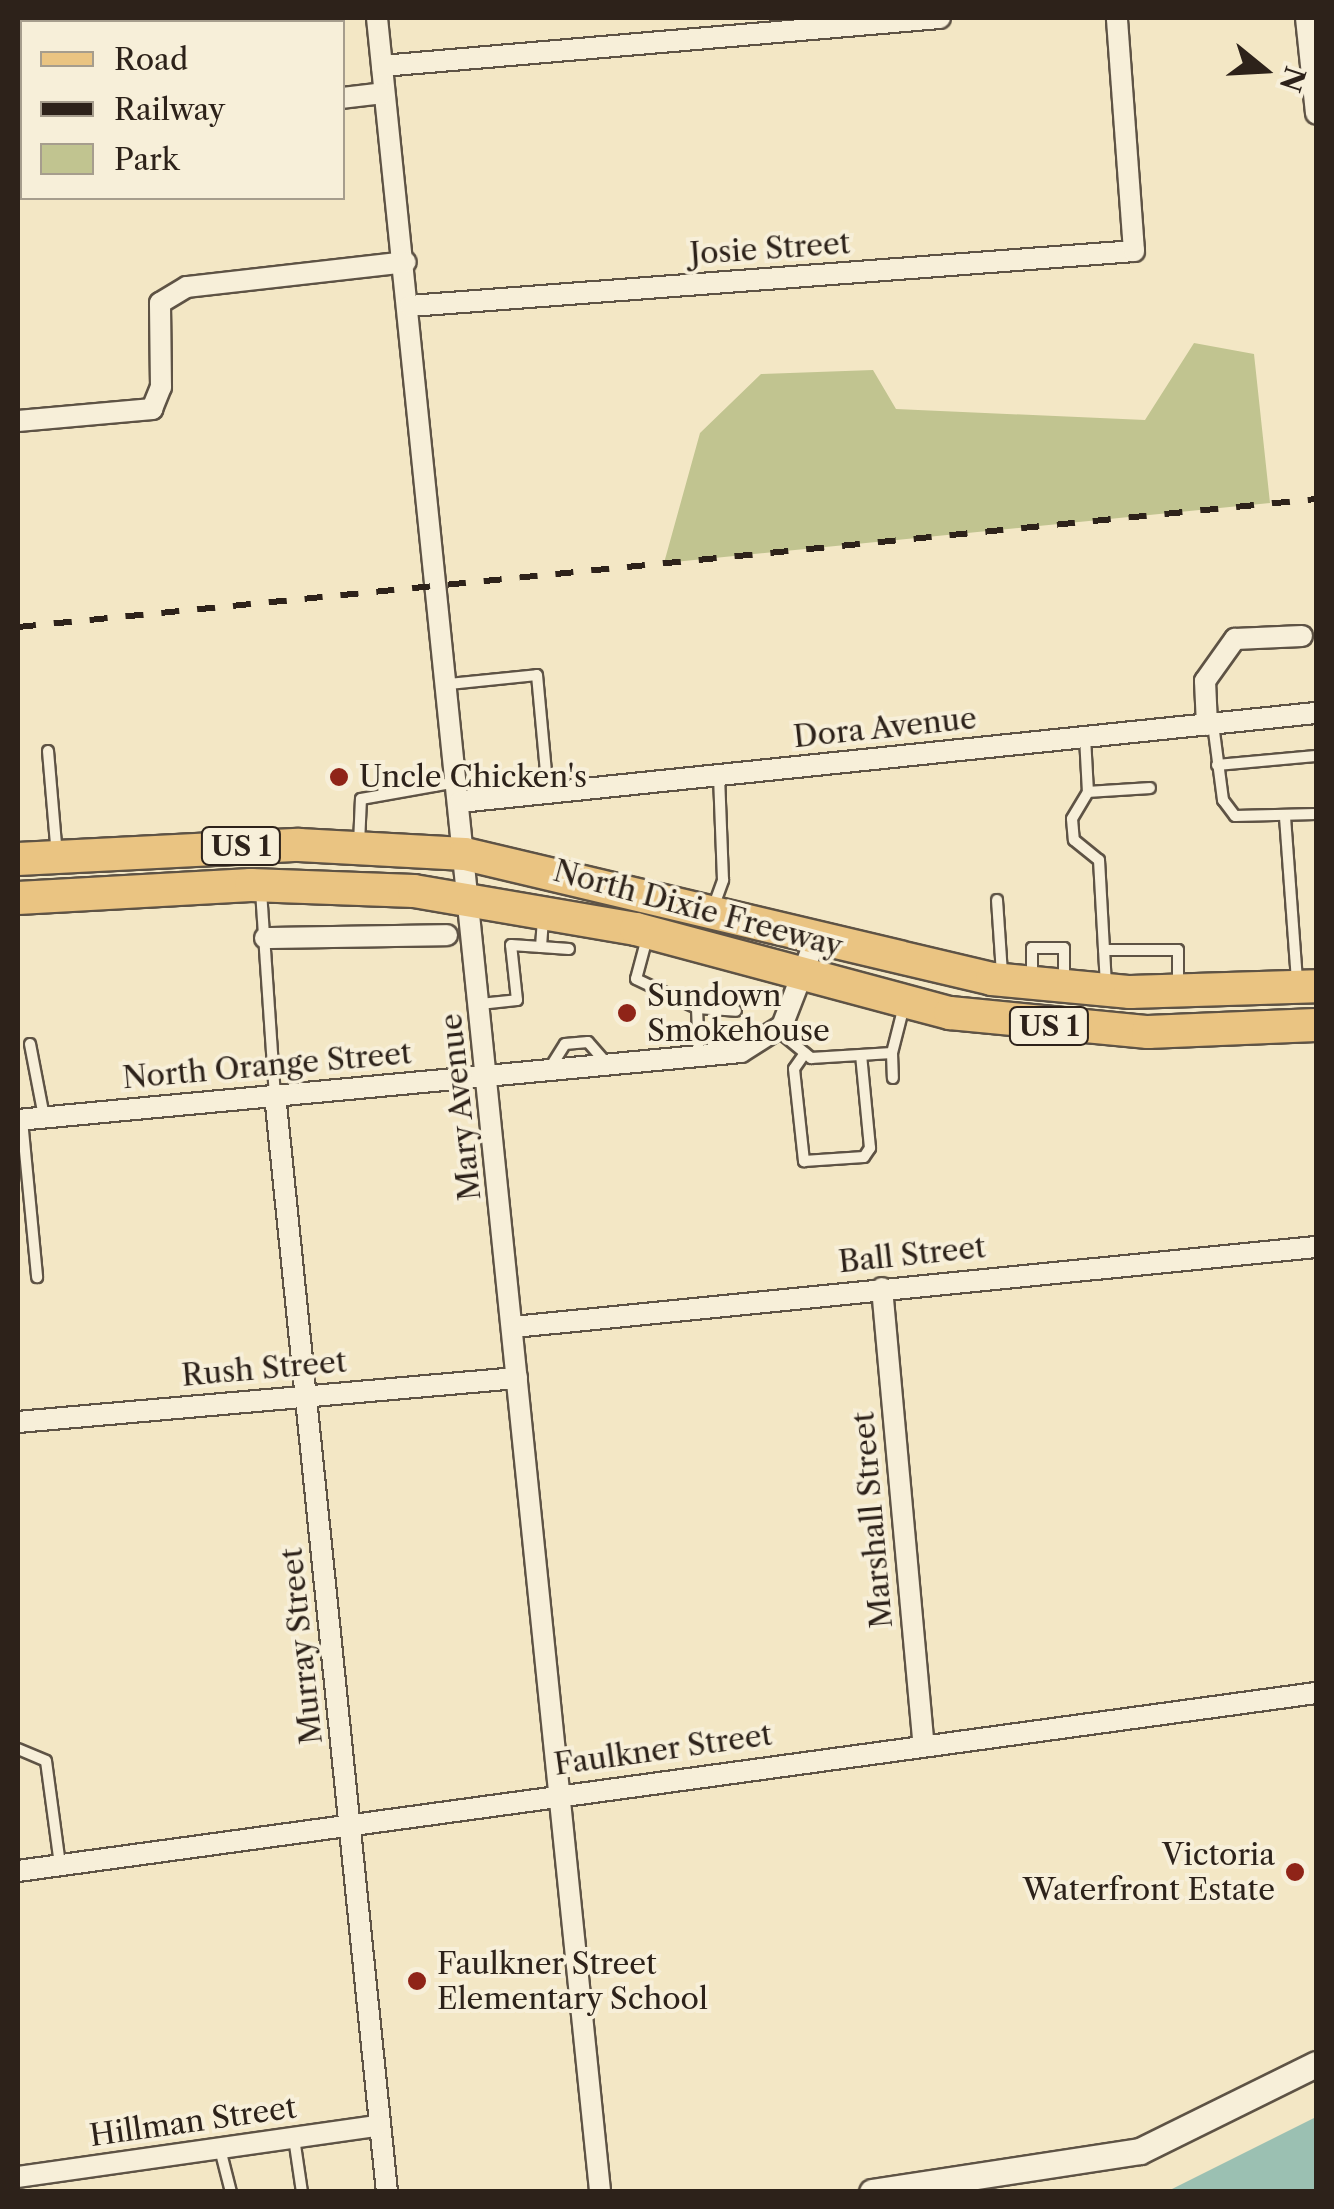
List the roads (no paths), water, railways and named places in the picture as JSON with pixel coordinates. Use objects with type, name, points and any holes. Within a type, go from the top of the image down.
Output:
[{"type":"main road","name":"North Dixie Freeway","points":[[18,859],[360,846],[465,854],[713,909],[815,941],[1032,984],[1178,993],[1307,987]]},
{"type":"main road","name":"North Dixie Freeway","points":[[18,898],[260,885],[469,898],[649,932],[904,1005],[1102,1030],[1316,1026]]},
{"type":"street","name":"Mary Avenue","points":[[377,18],[406,262],[600,2192]]},
{"type":"street","points":[[382,66],[940,18]]},
{"type":"street","name":"Josie Street","points":[[410,306],[1134,251],[1117,18]]},
{"type":"street","points":[[1306,18],[1313,54],[1316,113]]},
{"type":"street","points":[[345,98],[384,94]]},
{"type":"street","points":[[18,421],[152,409],[161,387],[160,303],[187,287],[406,262]]},
{"type":"street","points":[[1210,724],[1205,681],[1235,640],[1302,636]]},
{"type":"street","name":"Dora Avenue","points":[[459,792],[548,794],[1316,713]]},
{"type":"street","points":[[265,938],[447,936]]},
{"type":"street","points":[[778,1032],[815,941]]},
{"type":"street","name":"North Orange Street","points":[[20,1120],[741,1052],[778,1032]]},
{"type":"street","name":"Murray Street","points":[[275,1095],[386,2192]]},
{"type":"street","name":"Ball Street","points":[[514,1327],[1316,1247]]},
{"type":"street","name":"Marshall Street","points":[[882,1288],[924,1746]]},
{"type":"street","name":"Rush Street","points":[[18,1422],[517,1378]]},
{"type":"street","name":"Faulkner Street","points":[[18,1871],[350,1822],[1316,1692]]},
{"type":"street","points":[[872,2192],[1140,2151],[1316,2064]]},
{"type":"street","name":"Hillman Street","points":[[18,2178],[377,2126]]},
{"type":"lane","points":[[449,684],[537,676],[548,794]]},
{"type":"lane","points":[[1210,724],[1217,765],[1235,816],[1285,818],[1316,814]]},
{"type":"lane","points":[[1086,737],[1088,792],[1072,819],[1074,840],[1099,860],[1107,991]]},
{"type":"lane","points":[[48,751],[57,856]]},
{"type":"lane","points":[[1217,765],[1316,756]]},
{"type":"lane","points":[[713,909],[723,880],[720,776]]},
{"type":"lane","points":[[1088,792],[1150,788]]},
{"type":"lane","points":[[360,846],[361,798],[459,792]]},
{"type":"lane","points":[[1285,818],[1307,987]]},
{"type":"lane","points":[[260,885],[275,1095]]},
{"type":"lane","points":[[996,900],[1032,984]]},
{"type":"lane","points":[[541,947],[544,910]]},
{"type":"lane","points":[[649,932],[636,979],[697,1008],[736,1012]]},
{"type":"lane","points":[[480,1004],[517,1000],[511,945],[569,949]]},
{"type":"lane","points":[[1104,950],[1178,950],[1178,993]]},
{"type":"lane","points":[[893,1078],[892,1054],[904,1005]]},
{"type":"lane","points":[[697,1008],[698,1056]]},
{"type":"lane","points":[[778,1032],[805,1053],[892,1054]]},
{"type":"lane","points":[[30,1044],[44,1118]]},
{"type":"lane","points":[[805,1053],[794,1070],[804,1161],[870,1148],[861,1055]]},
{"type":"lane","points":[[20,1120],[37,1277]]},
{"type":"lane","points":[[18,1748],[46,1761],[60,1864]]},
{"type":"lane","points":[[294,2138],[302,2192]]},
{"type":"lane","points":[[219,2148],[231,2192]]},
{"type":"railway","points":[[18,627],[1316,499]]},
{"type":"place","name":"Uncle Chicken's","points":[[339,777]]},
{"type":"place","name":"Sundown Smokehouse","points":[[627,1013]]},
{"type":"place","name":"Victoria Waterfront Estate","points":[[1295,1872]]},
{"type":"place","name":"Faulkner Street Elementary School","points":[[417,1981]]}]
